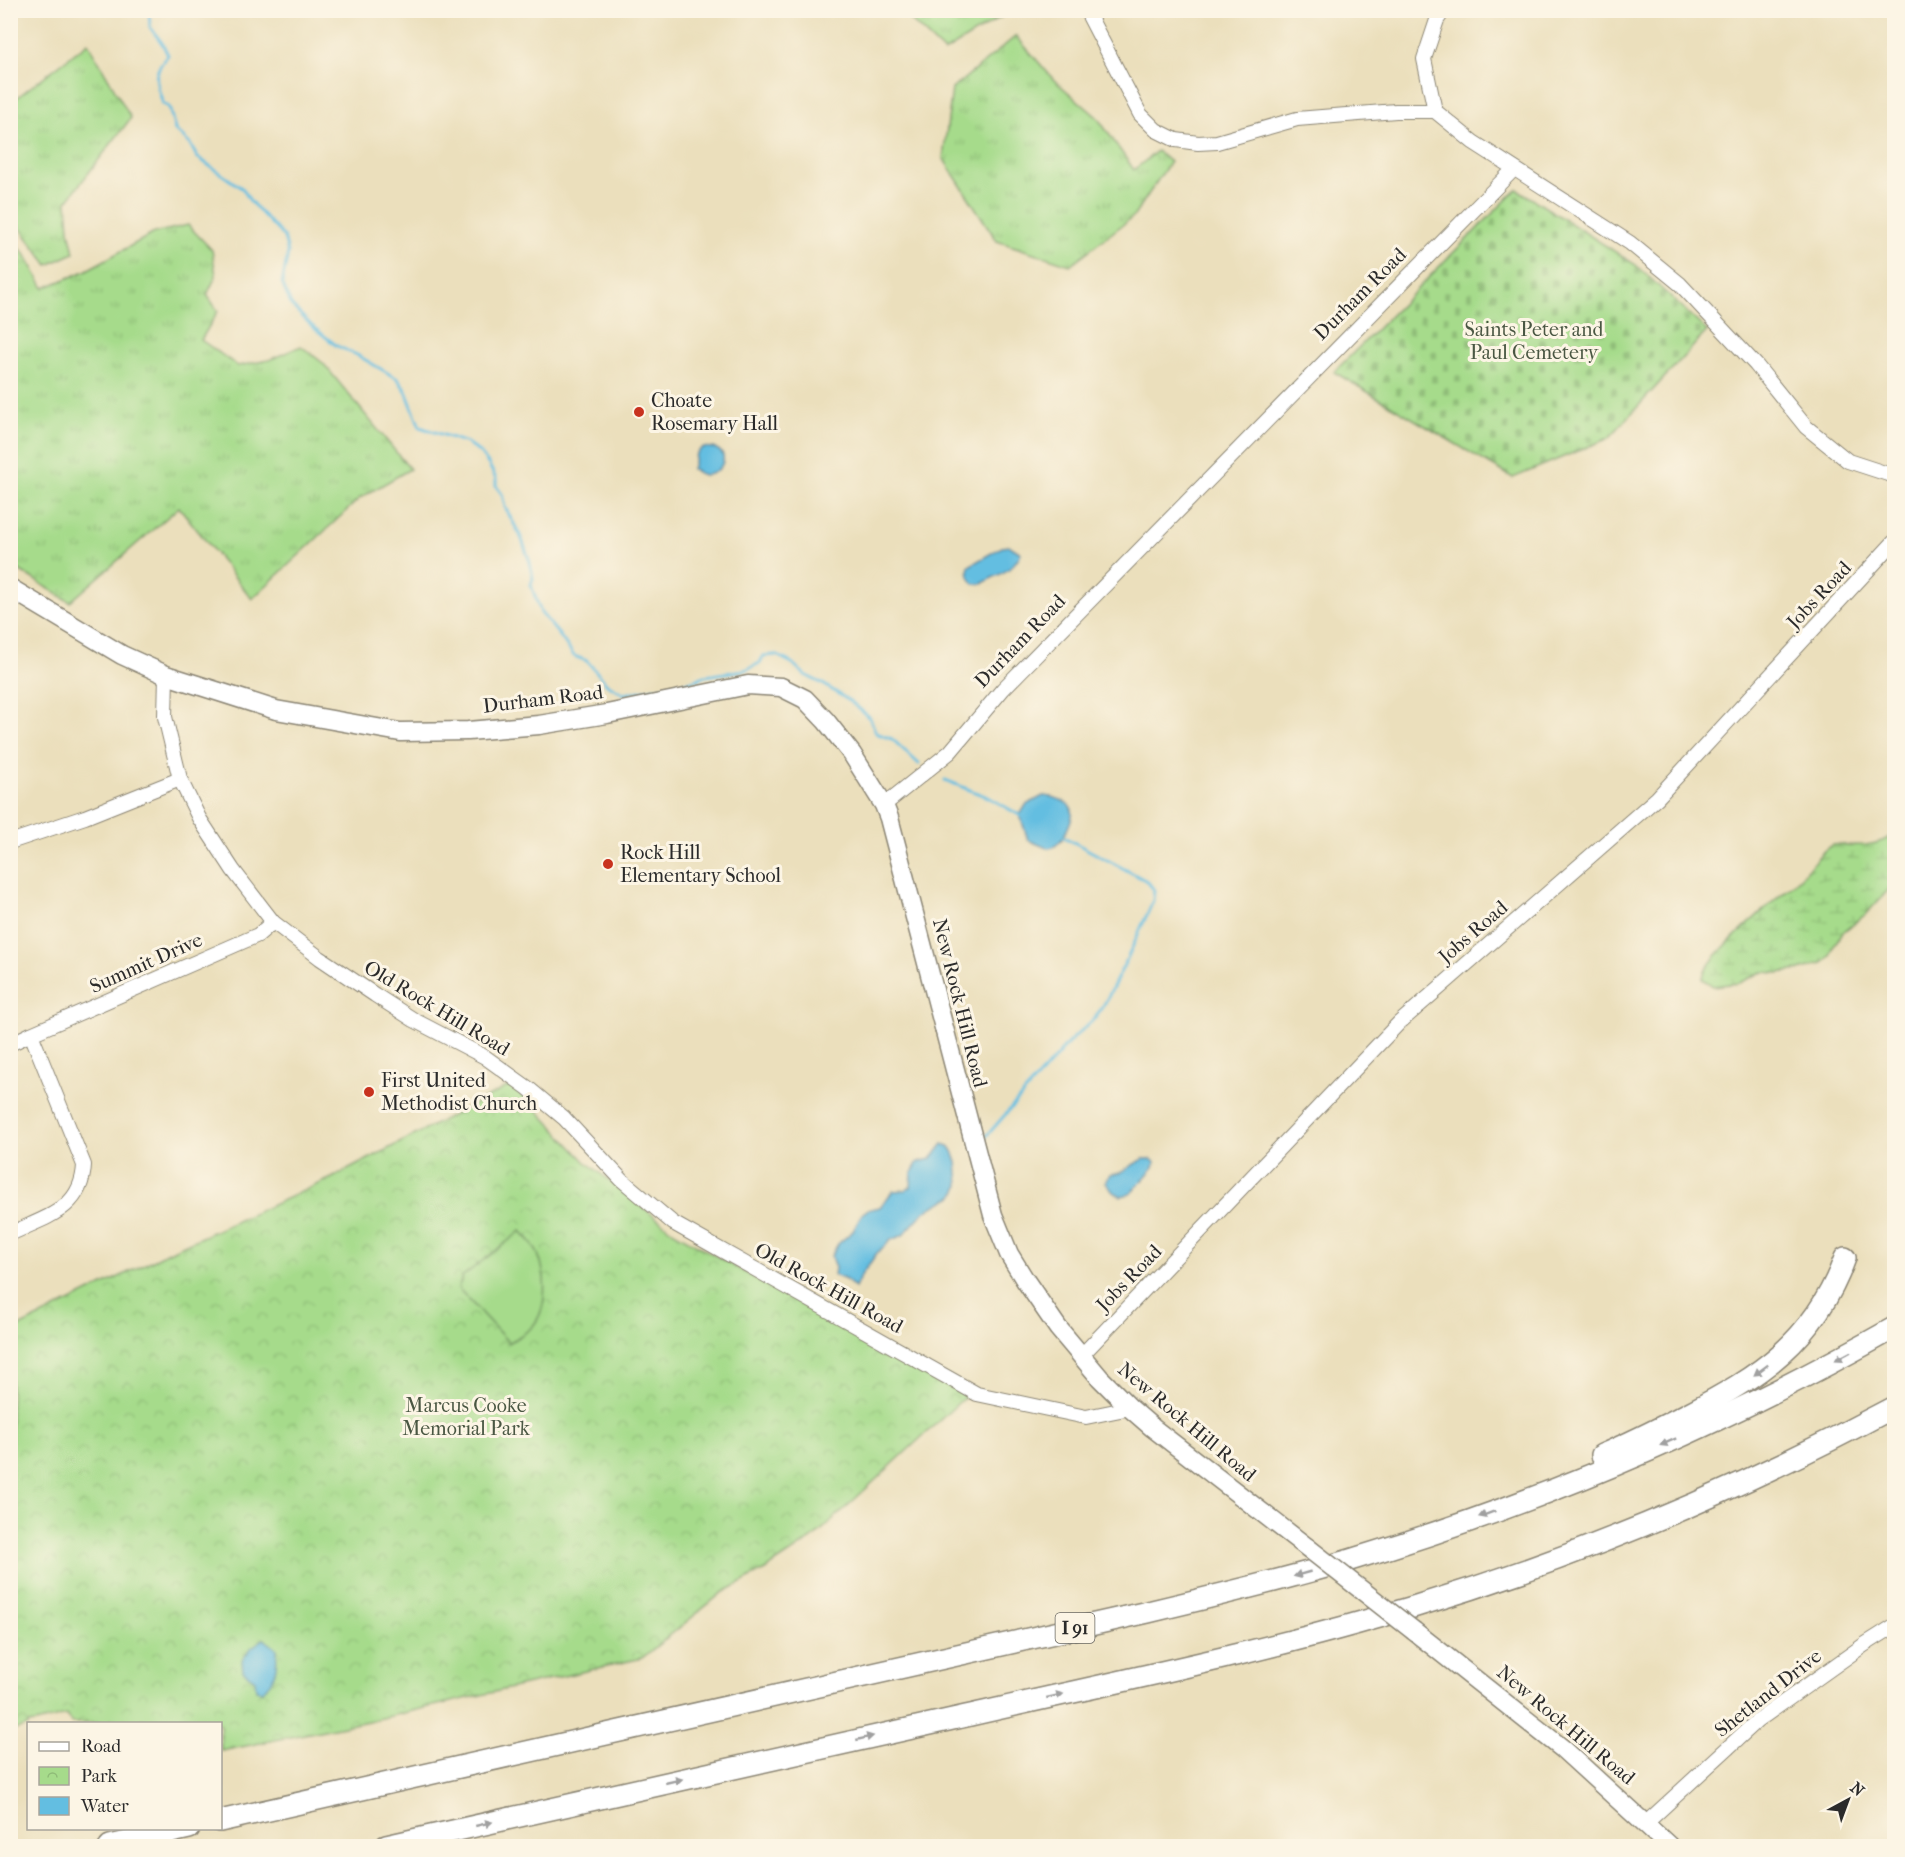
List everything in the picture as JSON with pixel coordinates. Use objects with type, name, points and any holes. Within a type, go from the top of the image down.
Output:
[{"type":"highway","points":[[1529,1499],[1560,1474],[1648,1434],[1756,1375],[1787,1349],[1811,1322],[1830,1296],[1845,1258]]},
{"type":"highway","name":"I 91","points":[[222,1821],[1192,1602],[1349,1560],[1438,1532],[1629,1459],[1805,1376],[1894,1328]]},
{"type":"highway","points":[[386,1846],[1225,1657],[1367,1621],[1498,1580],[1655,1520],[1781,1465],[1894,1407]]},
{"type":"highway","points":[[110,1846],[180,1830]]},
{"type":"main road","name":"Durham Road","points":[[10,588],[122,655],[166,675],[276,710],[400,732],[468,731],[539,725],[607,714],[748,685],[781,687],[805,699],[826,721],[852,754],[884,805]]},
{"type":"main road","name":"New Rock Hill Road","points":[[884,805],[993,1215],[1009,1254],[1025,1280],[1081,1356],[1130,1408],[1563,1749],[1669,1846]]},
{"type":"street","points":[[1086,10],[1140,114],[1156,130],[1176,140],[1198,143],[1217,142],[1297,119],[1373,112],[1435,111]]},
{"type":"street","points":[[1444,10],[1437,20],[1424,58],[1435,111],[1473,142],[1630,243],[1680,284],[1756,365],[1806,427],[1848,461],[1894,476]]},
{"type":"street","name":"Durham Road","points":[[884,805],[950,752],[1004,689],[1514,169]]},
{"type":"street","name":"Jobs Road","points":[[1081,1356],[1399,1023],[1657,798],[1894,542]]},
{"type":"street","name":"Old Rock Hill Road","points":[[166,675],[165,717],[180,779],[199,818],[227,862],[273,922],[320,958],[414,1020],[485,1057],[528,1088],[564,1118],[622,1180],[673,1223],[977,1394],[1086,1416],[1130,1408]]},
{"type":"street","points":[[10,842],[85,817],[180,779]]},
{"type":"street","name":"Summit Drive","points":[[10,1044],[258,935],[273,922]]},
{"type":"street","points":[[10,1234],[67,1206],[83,1179],[84,1165],[32,1034]]},
{"type":"street","name":"Shetland Drive","points":[[1645,1824],[1757,1721],[1894,1626]]},
{"type":"green space","points":[[901,11],[1011,11],[944,52]]},
{"type":"green space","points":[[1016,36],[1054,80],[1097,117],[1134,170],[1157,151],[1170,162],[1134,216],[1070,265],[997,241],[943,158],[952,89]]},
{"type":"green space","points":[[88,43],[131,118],[67,201],[69,230],[74,253],[48,265],[11,216],[11,102]]},
{"type":"green space","name":"Saints Peter and Paul Cemetery","points":[[1517,189],[1636,265],[1707,331],[1609,438],[1513,478],[1334,372]]},
{"type":"green space","points":[[188,225],[212,250],[216,276],[207,295],[218,311],[201,340],[238,366],[269,360],[301,346],[323,363],[410,469],[360,498],[252,599],[179,507],[70,602],[11,565],[11,239],[25,254],[44,288],[85,271],[154,233]]},
{"type":"green space","points":[[1894,819],[1894,884],[1866,914],[1843,932],[1830,956],[1823,963],[1800,970],[1762,972],[1739,983],[1713,986],[1703,979],[1706,969],[1729,942],[1800,878],[1828,847],[1864,845],[1883,841],[1893,834]]},
{"type":"green space","name":"Marcus Cooke Memorial Park","points":[[513,1084],[585,1161],[674,1232],[844,1329],[968,1394],[812,1539],[765,1570],[722,1593],[642,1658],[373,1720],[222,1751],[222,1722],[70,1722],[66,1715],[40,1722],[27,1722],[27,1726],[11,1731],[11,1331],[175,1249],[332,1178]]},
{"type":"green space","points":[[521,1231],[538,1254],[544,1275],[544,1298],[538,1319],[532,1327],[509,1343],[458,1288],[463,1276]]},
{"type":"water","points":[[702,448],[719,450],[723,459],[718,469],[705,475],[692,469],[696,454]]},
{"type":"water","points":[[1010,546],[1021,553],[1012,565],[985,582],[974,584],[969,575],[969,566],[1002,547]]},
{"type":"water","points":[[1043,796],[1064,802],[1072,810],[1070,824],[1062,839],[1055,846],[1048,848],[1028,840],[1020,815],[1026,805]]},
{"type":"water","points":[[943,1144],[949,1146],[953,1151],[957,1162],[959,1185],[953,1196],[925,1211],[903,1235],[891,1240],[877,1253],[855,1288],[846,1280],[834,1275],[835,1268],[831,1256],[838,1244],[853,1231],[862,1214],[867,1210],[880,1207],[893,1191],[906,1190],[911,1187],[912,1173],[918,1162],[931,1159]]},
{"type":"water","points":[[1143,1159],[1151,1159],[1155,1162],[1154,1167],[1130,1194],[1121,1196],[1112,1191],[1106,1182],[1110,1175],[1119,1173]]},
{"type":"water","points":[[264,1639],[277,1649],[277,1655],[273,1678],[262,1691],[256,1690],[255,1680],[243,1671],[242,1660],[252,1647]]},
{"type":"waterway","points":[[149,10],[150,27],[168,55],[159,67],[156,78],[163,104],[169,107],[175,130],[190,144],[197,157],[243,189],[250,201],[284,237],[288,253],[282,283],[291,305],[337,346],[398,379],[406,391],[420,427],[467,443],[480,453],[496,479],[496,486],[502,494],[505,507],[521,537],[530,562],[533,578],[531,585],[541,613],[574,656],[587,661],[607,684],[624,694],[687,683],[705,676],[745,670],[760,663],[763,656],[776,655],[851,702],[870,718],[876,733],[892,739],[919,764]]},
{"type":"waterway","points":[[945,780],[990,798],[1021,816]]},
{"type":"waterway","points":[[983,1140],[1070,1041],[1095,1018],[1127,959],[1153,901],[1154,890],[1147,881],[1062,836]]},
{"type":"place","name":"Choate Rosemary Hall","points":[[639,412]]},
{"type":"place","name":"Rock Hill Elementary School","points":[[608,864]]},
{"type":"place","name":"First United Methodist Church","points":[[369,1092]]}]
